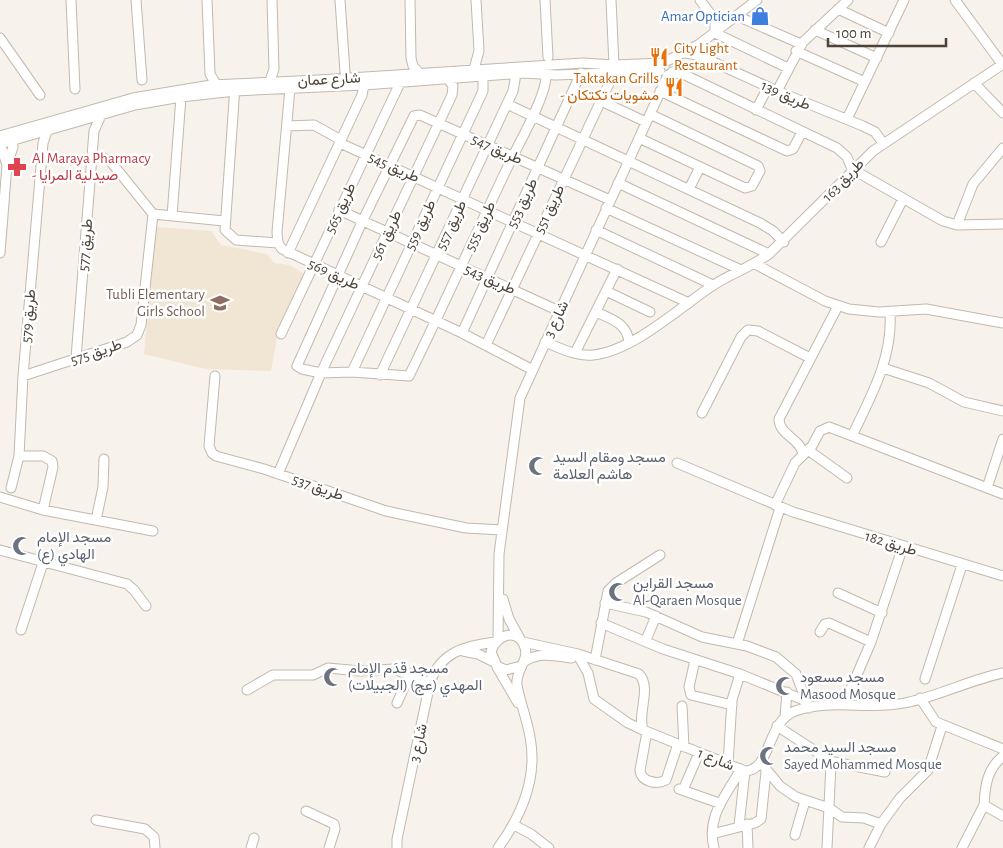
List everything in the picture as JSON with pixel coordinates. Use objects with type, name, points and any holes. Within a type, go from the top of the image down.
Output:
[{"type":"street","points":[[71,0],[75,89]]},
{"type":"street","points":[[136,0],[142,80]]},
{"type":"street","points":[[207,0],[210,74],[216,84]]},
{"type":"street","points":[[270,81],[274,69],[272,0]]},
{"type":"street","points":[[340,0],[345,72]]},
{"type":"street","points":[[410,0],[411,58],[413,66],[419,73]]},
{"type":"street","points":[[474,69],[480,51],[476,0]]},
{"type":"street","points":[[546,0],[548,57]]},
{"type":"street","points":[[609,69],[611,0]]},
{"type":"street","points":[[700,0],[715,20],[715,33],[788,68]]},
{"type":"street","name":"شارع عمان","points":[[0,144],[12,138],[151,94],[216,84],[235,87],[290,88],[400,83],[516,74],[582,73],[609,69],[666,69],[757,0]]},
{"type":"street","points":[[777,91],[798,48],[848,0]]},
{"type":"street","points":[[847,120],[904,0]]},
{"type":"street","points":[[955,0],[1002,64]]},
{"type":"street","points":[[838,9],[889,33]]},
{"type":"street","points":[[737,16],[865,82]]},
{"type":"street","points":[[815,30],[877,58]]},
{"type":"street","points":[[0,38],[40,95]]},
{"type":"street","name":"طريق 139","points":[[685,53],[698,55],[875,132],[883,143]]},
{"type":"street","name":"شارع عمان","points":[[0,136],[12,138],[37,134],[135,105],[270,81],[318,80],[590,62],[609,69]]},
{"type":"street","name":"طريق 163","points":[[545,342],[587,356],[601,354],[653,329],[713,285],[755,264],[769,254],[784,242],[852,169],[883,143],[1002,64]]},
{"type":"street","name":"طريق 551","points":[[486,345],[602,101],[609,69]]},
{"type":"street","points":[[666,69],[685,75],[841,151],[847,157],[852,169],[936,218],[958,224],[1003,224]]},
{"type":"street","name":"شارع 3","points":[[397,848],[397,839],[430,683],[440,663],[452,653],[496,641],[502,530],[517,411],[545,342],[660,91],[666,69]]},
{"type":"street","name":"طريق 553","points":[[462,332],[582,73]]},
{"type":"street","name":"طريق 557","points":[[380,375],[507,104],[515,84],[516,74]]},
{"type":"street","name":"طريق 555","points":[[380,375],[408,376],[436,321],[544,89],[546,74]]},
{"type":"street","name":"طريق 559","points":[[352,372],[482,91],[483,77]]},
{"type":"street","name":"طريق 561","points":[[278,474],[321,374],[452,95],[453,86],[448,79]]},
{"type":"street","name":"طريق 565","points":[[281,334],[400,83]]},
{"type":"street","points":[[974,83],[1003,113]]},
{"type":"street","points":[[288,252],[341,141],[362,94],[364,85]]},
{"type":"street","points":[[235,87],[224,221],[227,233],[236,240],[278,243],[277,232],[290,88]]},
{"type":"street","points":[[756,110],[768,87]]},
{"type":"street","points":[[660,91],[787,151],[793,149],[802,132]]},
{"type":"street","points":[[172,216],[181,97]]},
{"type":"street","points":[[602,101],[648,118],[758,166],[760,171],[749,188],[639,138]]},
{"type":"street","points":[[507,104],[767,227],[784,242]]},
{"type":"street","name":"طريق 577","points":[[76,358],[94,131],[102,115]]},
{"type":"street","name":"طريق 547","points":[[389,165],[412,120],[418,115],[564,178],[608,204],[741,270]]},
{"type":"street","points":[[85,120],[94,131]]},
{"type":"street","name":"طريق 545","points":[[287,126],[314,125],[365,154],[688,303]]},
{"type":"street","name":"طريق 579","points":[[11,488],[19,456],[23,376],[43,143],[47,131]]},
{"type":"street","points":[[37,134],[43,143]]},
{"type":"street","points":[[0,253],[7,165],[12,153],[12,138]]},
{"type":"street","points":[[0,144],[7,165]]},
{"type":"street","points":[[958,224],[973,184],[1003,148]]},
{"type":"street","points":[[93,156],[111,162],[153,214],[224,221]]},
{"type":"street","points":[[380,375],[352,372],[321,374],[299,368],[298,359],[389,165]]},
{"type":"street","points":[[689,189],[700,166]]},
{"type":"street","points":[[618,183],[769,254]]},
{"type":"street","points":[[881,242],[903,199]]},
{"type":"street","name":"طريق 543","points":[[339,210],[560,311]]},
{"type":"street","name":"طريق 575","points":[[23,376],[127,342],[137,335],[141,325],[153,214]]},
{"type":"street","points":[[596,230],[713,285]]},
{"type":"street","name":"طريق 569","points":[[278,243],[288,252],[336,276],[462,332],[533,370]]},
{"type":"street","points":[[755,264],[838,306],[867,312],[926,309],[1003,323]]},
{"type":"street","points":[[575,353],[617,269]]},
{"type":"street","points":[[606,291],[650,312]]},
{"type":"street","points":[[838,306],[779,419],[782,429],[806,452],[847,478]]},
{"type":"street","points":[[596,312],[622,325],[627,331],[629,342]]},
{"type":"street","points":[[852,436],[883,368],[890,340],[890,312]]},
{"type":"street","points":[[702,413],[741,337],[748,330],[758,331],[810,358]]},
{"type":"street","points":[[883,368],[929,383],[964,402],[1003,410]]},
{"type":"street","name":"طريق 537","points":[[216,376],[209,446],[212,453],[216,456],[278,474],[386,511],[466,528],[502,530]]},
{"type":"street","points":[[737,644],[778,506],[793,467],[820,431],[825,428],[832,427],[1003,494]]},
{"type":"street","points":[[987,488],[1003,439]]},
{"type":"street","points":[[19,456],[43,456],[52,461],[53,467],[43,510]]},
{"type":"street","points":[[96,520],[103,487],[104,459]]},
{"type":"street","name":"طريق 182","points":[[677,463],[778,506],[962,565],[1003,576]]},
{"type":"street","points":[[0,497],[43,510],[153,531]]},
{"type":"street","points":[[844,706],[853,689],[871,642],[903,546]]},
{"type":"street","points":[[0,550],[129,586],[146,606]]},
{"type":"street","points":[[596,660],[604,603],[611,587],[660,554]]},
{"type":"street","points":[[21,630],[43,563]]},
{"type":"street","points":[[925,680],[962,565]]},
{"type":"street","name":"شارع 3","points":[[499,579],[506,608],[522,641]]},
{"type":"street","points":[[838,593],[882,612]]},
{"type":"street","points":[[604,603],[636,608],[702,637],[737,644],[776,657],[790,667],[800,681],[808,704]]},
{"type":"street","points":[[646,640],[656,616]]},
{"type":"street","points":[[601,623],[695,660],[740,674],[787,692],[808,704],[886,706],[920,698],[974,680],[1003,673]]},
{"type":"street","points":[[820,632],[825,624],[828,623],[871,642]]},
{"type":"street","points":[[524,717],[495,664],[491,652],[496,641],[509,635],[522,641],[578,654],[583,659]]},
{"type":"street","points":[[498,848],[514,825],[527,797],[530,780],[532,751],[517,685],[526,652],[522,641]]},
{"type":"street","points":[[460,651],[478,654],[506,670],[523,664],[533,657],[542,655],[596,660],[634,671],[643,678],[642,720],[645,731],[640,776],[645,779],[661,782],[666,780],[681,746],[682,706]]},
{"type":"street","name":"شارع 1","points":[[583,659],[594,699],[628,723],[743,770],[752,770],[761,763]]},
{"type":"street","points":[[695,660],[689,686],[691,695],[732,705]]},
{"type":"street","points":[[247,690],[273,675],[313,675],[328,668],[360,671],[394,669],[430,683]]},
{"type":"street","points":[[397,703],[410,674]]},
{"type":"street","points":[[728,764],[732,705],[740,674]]},
{"type":"street","points":[[853,689],[859,706]]},
{"type":"street","points":[[785,717],[787,692]]},
{"type":"street","points":[[920,698],[931,717],[942,726],[1003,749]]},
{"type":"street","points":[[808,704],[785,717],[777,726],[761,763],[766,772],[780,786],[805,801],[828,808],[842,817],[864,818],[881,824]]},
{"type":"street","points":[[777,726],[829,761],[885,772]]},
{"type":"street","points":[[869,848],[881,824],[900,798],[928,770],[942,726]]},
{"type":"street","points":[[699,753],[681,790],[719,803]]},
{"type":"street","points":[[962,848],[984,805],[990,771],[1003,756]]},
{"type":"street","points":[[827,848],[832,768],[829,761]]},
{"type":"street","points":[[714,848],[712,834],[714,817],[719,803],[743,770]]},
{"type":"street","points":[[743,770],[743,825],[748,848]]},
{"type":"street","points":[[712,834],[758,822],[762,815],[766,772]]},
{"type":"street","points":[[795,835],[805,801]]},
{"type":"street","points":[[984,805],[1003,816]]},
{"type":"street","points":[[306,811],[334,824],[335,829],[329,848]]},
{"type":"street","points":[[96,820],[146,829],[154,838],[155,848]]},
{"type":"street","points":[[514,825],[531,834],[549,848]]},
{"type":"street","points":[[252,848],[254,838]]},
{"type":"shaded area","name":"Tubli Elementary Girls School","points":[[156,227],[211,231],[221,245],[267,254],[274,263],[290,265],[304,274],[278,332],[271,371],[206,369],[144,354]]},
{"type":"place","name":"Amar Optician","points":[[760,16]]},
{"type":"place","name":"City Light Restaurant","points":[[659,57]]},
{"type":"place","name":"Taktakan Grills - مشويات تكتكان","points":[[674,87]]},
{"type":"place","name":"Al Maraya Pharmacy - صيدلية المرايا","points":[[17,167]]},
{"type":"place","name":"Tubli Elementary Girls School","points":[[220,303]]},
{"type":"place","name":"مسجد ومقام السيد هاشم العلامة","points":[[538,466]]},
{"type":"place","name":"مسجد الإمام الهادي (ع)","points":[[22,546]]},
{"type":"place","name":"مسجد القراين Al-Qaraen Mosque","points":[[618,592]]},
{"type":"place","name":"مسجد قدَم الإمام المهدي (عج) (الجبيلات)","points":[[333,677]]},
{"type":"place","name":"مسجد مسعود Masood Mosque","points":[[785,686]]},
{"type":"place","name":"مسجد السيد محمد Sayed Mohammed Mosque","points":[[769,756]]}]
